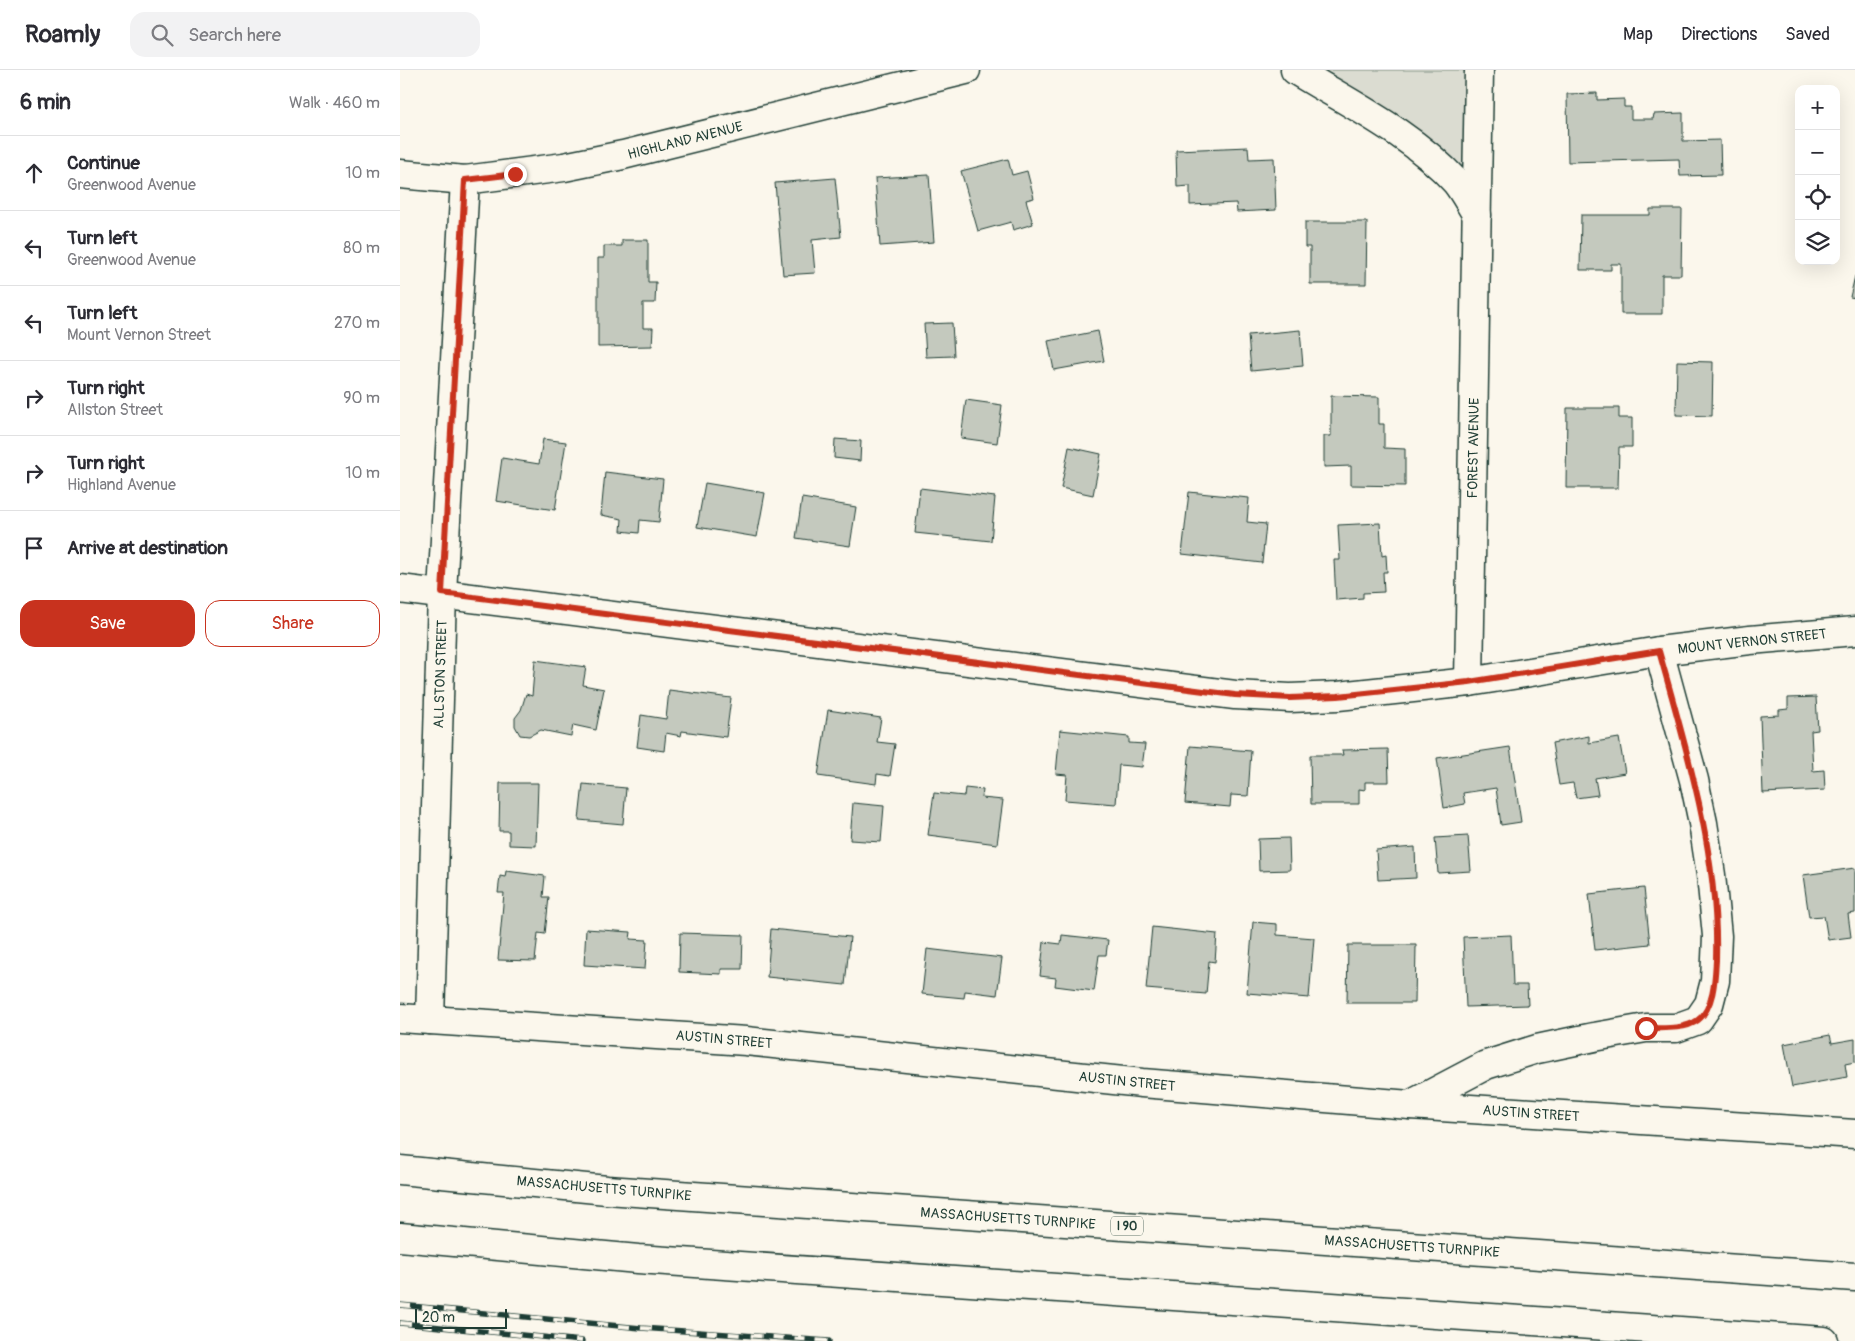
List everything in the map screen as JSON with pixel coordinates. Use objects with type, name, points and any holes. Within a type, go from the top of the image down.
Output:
[{"type":"main road","name":"HIGHLAND AVENUE","points":[[400,174],[465,180],[564,167],[623,155],[966,70]]},
{"type":"main road","points":[[1295,70],[1396,132],[1430,156],[1457,184],[1477,215]]},
{"type":"main road","name":"FOREST AVENUE","points":[[1469,682],[1479,70]]},
{"type":"main road","name":"ALLSTON STREET","points":[[430,1020],[442,593],[465,180]]},
{"type":"main road","name":"MOUNT VERNON STREET","points":[[400,588],[1235,695],[1290,698],[1338,696],[1469,682],[1659,651],[1750,640],[1855,631]]},
{"type":"main road","points":[[1410,1106],[1486,1065],[1537,1049],[1594,1037],[1646,1028],[1676,1028],[1698,1020],[1710,1004],[1715,981],[1717,936],[1711,875],[1694,780],[1659,651]]},
{"type":"main road","name":"AUSTIN STREET","points":[[400,1018],[746,1041],[1142,1083],[1410,1106],[1855,1134]]},
{"type":"main road","name":"MASSACHUSETTS TURNPIKE","points":[[400,1170],[607,1190],[1855,1277]]},
{"type":"main road","points":[[400,1237],[648,1260],[1824,1341]]},
{"type":"shaded area","points":[[1295,70],[1479,70],[1477,215],[1457,184]]},
{"type":"building","points":[[1597,93],[1597,100],[1624,99],[1624,107],[1631,107],[1631,119],[1653,119],[1654,114],[1683,113],[1683,141],[1720,140],[1721,175],[1680,176],[1679,159],[1568,162],[1567,94]]},
{"type":"building","points":[[1248,147],[1249,159],[1274,158],[1276,210],[1237,212],[1236,203],[1190,205],[1190,186],[1177,187],[1176,150]]},
{"type":"building","points":[[1008,159],[1012,175],[1027,171],[1034,198],[1026,200],[1033,224],[1013,230],[1011,222],[978,231],[961,171]]},
{"type":"building","points":[[929,175],[934,242],[880,246],[875,178]]},
{"type":"building","points":[[835,178],[841,237],[812,240],[815,273],[783,275],[775,183]]},
{"type":"building","points":[[1650,209],[1682,209],[1681,275],[1662,275],[1662,314],[1621,314],[1621,264],[1611,264],[1611,270],[1580,270],[1581,215],[1650,215]]},
{"type":"building","points":[[1305,222],[1367,222],[1366,284],[1310,284],[1310,247],[1305,247]]},
{"type":"building","points":[[622,240],[648,240],[648,282],[656,282],[655,303],[643,303],[643,328],[653,328],[652,346],[598,347],[598,258],[604,258],[604,246],[622,246]]},
{"type":"building","points":[[1855,276],[1855,298],[1850,297]]},
{"type":"building","points":[[952,323],[954,356],[926,357],[924,324]]},
{"type":"building","points":[[1300,330],[1303,366],[1251,371],[1248,335]]},
{"type":"building","points":[[1098,331],[1104,361],[1054,370],[1048,341]]},
{"type":"building","points":[[1677,361],[1713,362],[1712,416],[1676,415]]},
{"type":"building","points":[[1331,396],[1379,397],[1379,424],[1384,424],[1384,448],[1405,449],[1405,486],[1351,485],[1351,466],[1324,467],[1324,436],[1331,436]]},
{"type":"building","points":[[966,400],[1002,405],[997,443],[961,438]]},
{"type":"building","points":[[1567,408],[1619,408],[1619,418],[1632,418],[1632,447],[1619,447],[1618,488],[1566,488]]},
{"type":"building","points":[[543,439],[566,442],[555,510],[496,501],[502,458],[539,464]]},
{"type":"building","points":[[835,439],[861,441],[860,461],[834,458]]},
{"type":"building","points":[[1069,447],[1101,454],[1093,495],[1061,488]]},
{"type":"building","points":[[605,472],[663,479],[659,522],[640,520],[639,533],[621,531],[622,519],[601,515]]},
{"type":"building","points":[[705,483],[765,493],[757,537],[697,527]]},
{"type":"building","points":[[920,488],[995,497],[991,541],[915,533]]},
{"type":"building","points":[[1189,492],[1249,498],[1247,522],[1266,524],[1262,563],[1182,554]]},
{"type":"building","points":[[802,498],[856,507],[850,546],[796,538]]},
{"type":"building","points":[[1380,523],[1382,556],[1386,555],[1387,572],[1383,572],[1384,592],[1363,593],[1363,598],[1336,600],[1334,560],[1340,560],[1338,525]]},
{"type":"building","points":[[535,660],[586,667],[583,685],[604,689],[596,730],[573,725],[571,736],[541,730],[529,736],[520,735],[515,726],[515,718],[521,710],[526,694],[532,696]]},
{"type":"building","points":[[669,690],[731,698],[726,737],[682,731],[681,736],[666,733],[664,751],[637,747],[641,715],[666,719]]},
{"type":"building","points":[[1816,697],[1818,730],[1811,731],[1813,771],[1824,770],[1825,790],[1763,793],[1760,716],[1779,715],[1779,710],[1788,709],[1788,698]]},
{"type":"building","points":[[828,710],[881,718],[877,742],[895,744],[890,776],[877,774],[876,784],[818,776]]},
{"type":"building","points":[[1060,730],[1129,737],[1129,743],[1145,744],[1142,767],[1119,765],[1116,804],[1065,800],[1067,775],[1056,774]]},
{"type":"building","points":[[1589,736],[1589,743],[1619,738],[1625,773],[1595,778],[1598,795],[1576,798],[1573,783],[1559,785],[1552,743]]},
{"type":"building","points":[[1190,746],[1251,751],[1248,796],[1231,795],[1230,807],[1185,803]]},
{"type":"building","points":[[1510,747],[1521,822],[1501,825],[1496,788],[1463,793],[1465,804],[1444,808],[1437,758]]},
{"type":"building","points":[[1388,749],[1389,782],[1365,782],[1365,790],[1359,789],[1359,804],[1311,804],[1310,755],[1343,755],[1342,750]]},
{"type":"building","points":[[500,783],[538,783],[536,846],[509,845],[509,831],[499,831]]},
{"type":"building","points":[[583,784],[626,788],[623,824],[579,820]]},
{"type":"building","points":[[965,788],[983,790],[982,798],[1003,800],[997,844],[928,835],[934,793],[964,796]]},
{"type":"building","points":[[853,803],[884,806],[881,842],[850,840]]},
{"type":"building","points":[[1468,836],[1471,871],[1438,873],[1435,838]]},
{"type":"building","points":[[1289,838],[1290,870],[1259,871],[1258,839]]},
{"type":"building","points":[[1415,847],[1416,878],[1378,880],[1376,850]]},
{"type":"building","points":[[1855,868],[1855,913],[1848,914],[1851,937],[1828,940],[1824,916],[1809,917],[1803,875]]},
{"type":"building","points":[[506,871],[545,876],[543,897],[549,897],[545,934],[538,933],[535,961],[498,960],[504,893],[498,893],[500,876],[505,877]]},
{"type":"building","points":[[1644,888],[1650,944],[1595,950],[1589,894]]},
{"type":"building","points":[[1253,922],[1277,924],[1277,935],[1314,938],[1309,998],[1247,993]]},
{"type":"building","points":[[1152,927],[1217,934],[1215,962],[1209,961],[1206,994],[1146,989]]},
{"type":"building","points":[[586,929],[631,932],[630,939],[647,940],[645,969],[584,965]]},
{"type":"building","points":[[771,929],[850,937],[845,985],[767,977]]},
{"type":"building","points":[[680,933],[743,935],[742,969],[721,969],[721,974],[679,972]]},
{"type":"building","points":[[1062,935],[1108,940],[1106,955],[1099,955],[1094,991],[1055,986],[1056,978],[1040,976],[1044,942],[1061,944]]},
{"type":"building","points":[[1511,935],[1513,985],[1527,985],[1528,1005],[1466,1007],[1463,937]]},
{"type":"building","points":[[1348,945],[1416,945],[1415,1003],[1347,1003]]},
{"type":"building","points":[[927,949],[1002,958],[997,995],[965,991],[964,998],[922,994]]},
{"type":"building","points":[[1830,1035],[1832,1043],[1855,1039],[1855,1062],[1845,1064],[1847,1077],[1792,1087],[1784,1044]]},
{"type":"railway","points":[[400,1305],[641,1328],[829,1341]]},
{"type":"railway","points":[[400,1323],[582,1341]]},
{"type":"route","points":[[515,174],[465,180],[442,593],[1235,695],[1290,698],[1338,696],[1469,682],[1659,651],[1694,780],[1703,823],[1711,875],[1717,936],[1715,981],[1710,1004],[1698,1020],[1676,1028],[1646,1028]]}]
